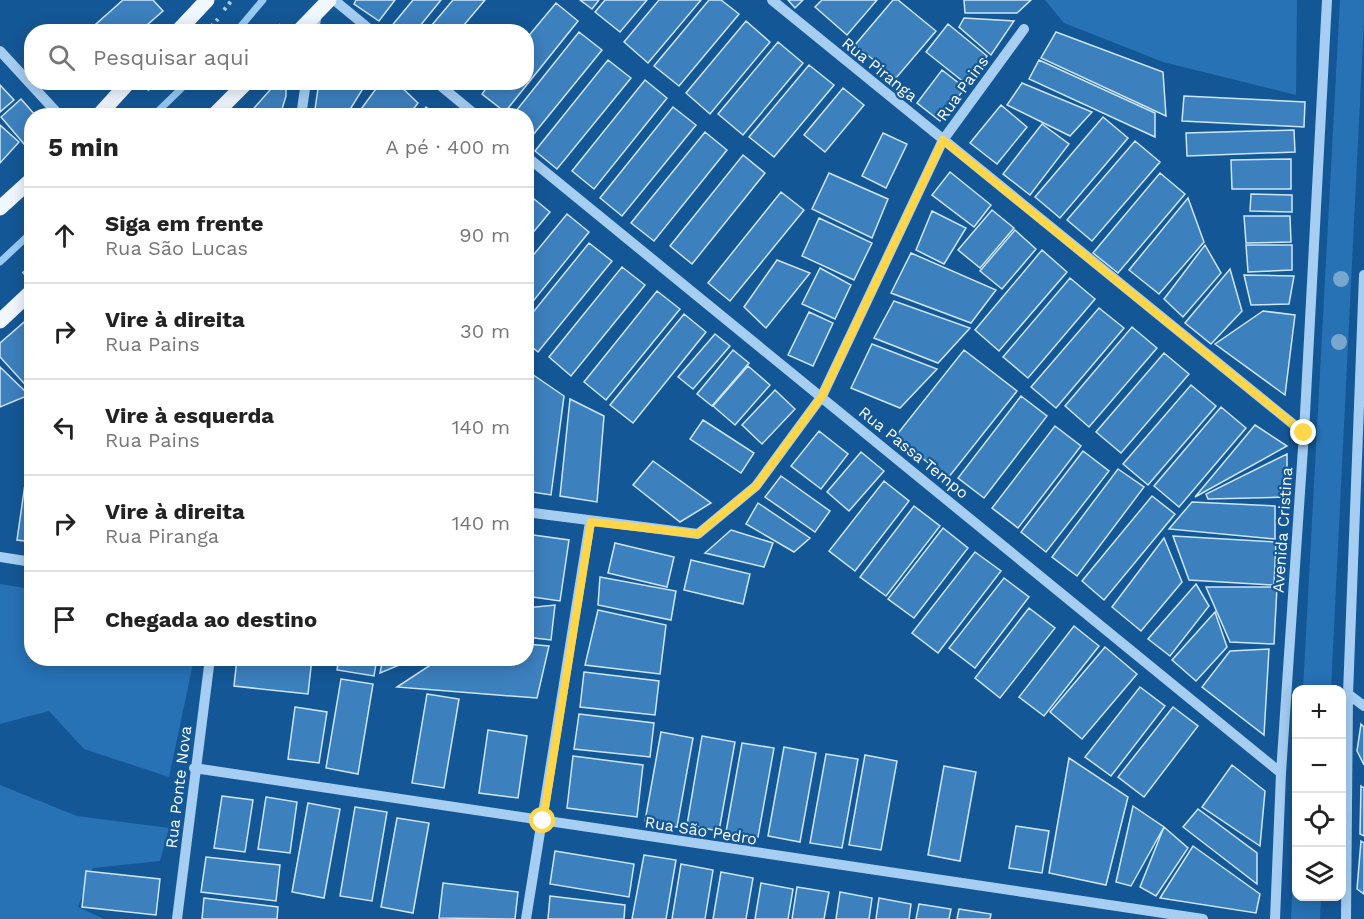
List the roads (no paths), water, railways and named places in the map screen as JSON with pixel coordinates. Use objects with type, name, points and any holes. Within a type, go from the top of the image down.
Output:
[{"type":"main road","points":[[184,24],[207,0]]},
{"type":"main road","points":[[305,24],[329,0]]},
{"type":"main road","points":[[105,108],[122,90]]},
{"type":"main road","points":[[221,108],[239,90]]},
{"type":"main road","points":[[0,208],[24,186]]},
{"type":"main road","points":[[0,321],[24,298]]},
{"type":"street","points":[[334,0],[363,24]]},
{"type":"street","name":"Rua Piranga","points":[[772,0],[1304,433]]},
{"type":"street","name":"Avenida Cristina","points":[[1275,919],[1281,773],[1304,433],[1327,0]]},
{"type":"street","points":[[315,24],[317,11]]},
{"type":"street","name":"Rua Pains","points":[[534,514],[698,534],[756,486],[822,396],[943,140],[1024,29]]},
{"type":"street","points":[[0,51],[24,77]]},
{"type":"street","points":[[36,90],[53,108]]},
{"type":"street","points":[[302,108],[305,90]]},
{"type":"street","points":[[446,90],[467,108]]},
{"type":"street","name":"Rua Passa Tempo","points":[[534,162],[1281,773]]},
{"type":"street","points":[[1346,919],[1348,694],[1360,479],[1364,275]]},
{"type":"street","points":[[526,919],[591,522]]},
{"type":"street","points":[[0,557],[24,561]]},
{"type":"street","name":"Rua Ponte Nova","points":[[177,919],[194,768],[209,666]]},
{"type":"street","points":[[1348,694],[1364,706]]},
{"type":"street","name":"Rua São Pedro","points":[[194,768],[1134,915],[1203,919]]},
{"type":"waterway","points":[[243,24],[263,0]]},
{"type":"waterway","points":[[161,108],[180,90]]},
{"type":"waterway","points":[[0,262],[24,240]]}]
